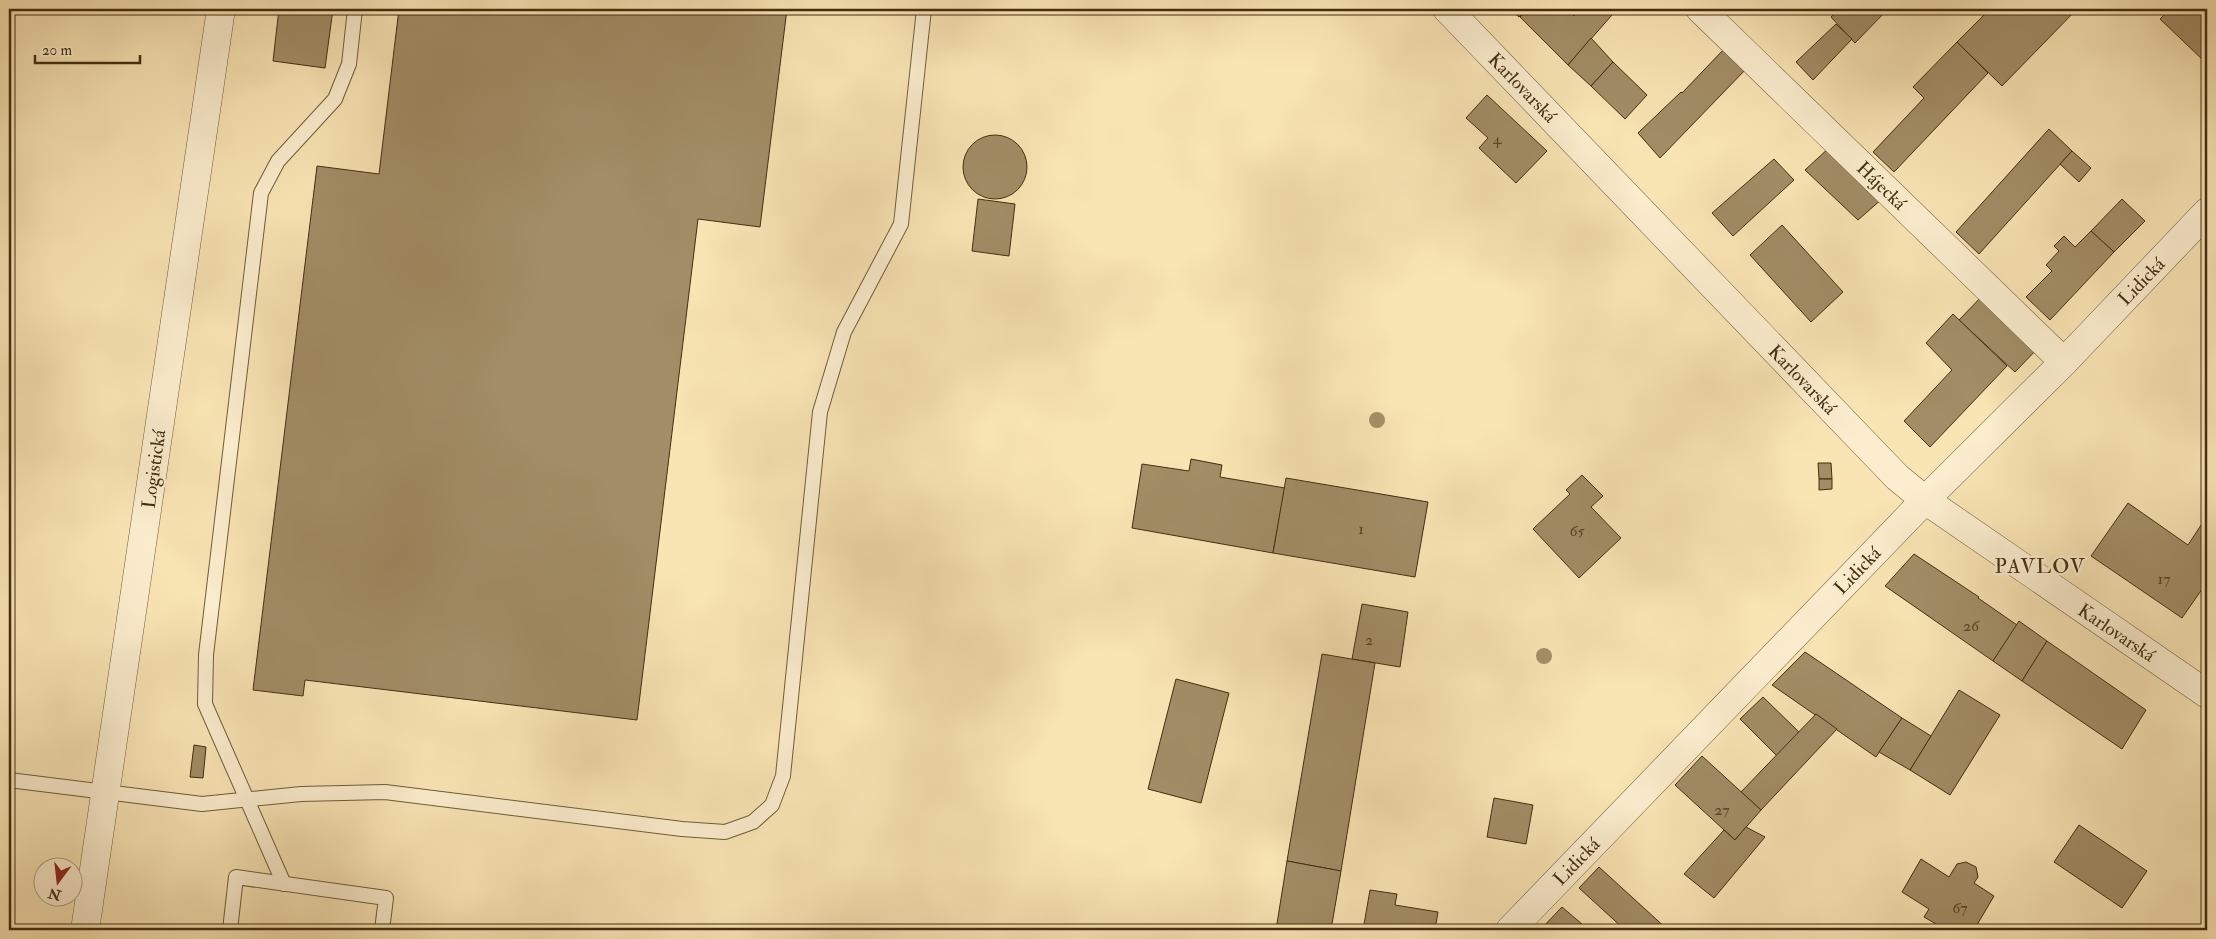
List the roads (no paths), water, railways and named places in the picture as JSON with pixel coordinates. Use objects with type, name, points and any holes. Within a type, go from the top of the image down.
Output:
[{"type":"street","name":"Logistická","points":[[85,930],[221,9]]},
{"type":"street","name":"Hájecká","points":[[1700,9],[2064,362]]},
{"type":"street","name":"Karlovarská","points":[[1455,12],[1897,477],[1925,500],[2207,694]]},
{"type":"street","name":"Lidická","points":[[1510,930],[1925,500],[2064,362],[2207,212]]},
{"type":"lane","points":[[284,884],[205,704],[206,655],[261,193],[278,161],[334,98],[349,64],[355,9]]},
{"type":"lane","points":[[9,780],[202,804],[301,794],[385,792],[682,829],[725,832],[753,822],[772,804],[783,776],[820,412],[844,332],[901,224],[924,9]]},
{"type":"lane","points":[[230,930],[236,877],[386,898],[382,930]]},
{"type":"district","name":"PAVLOV","points":[[2040,566]]}]
